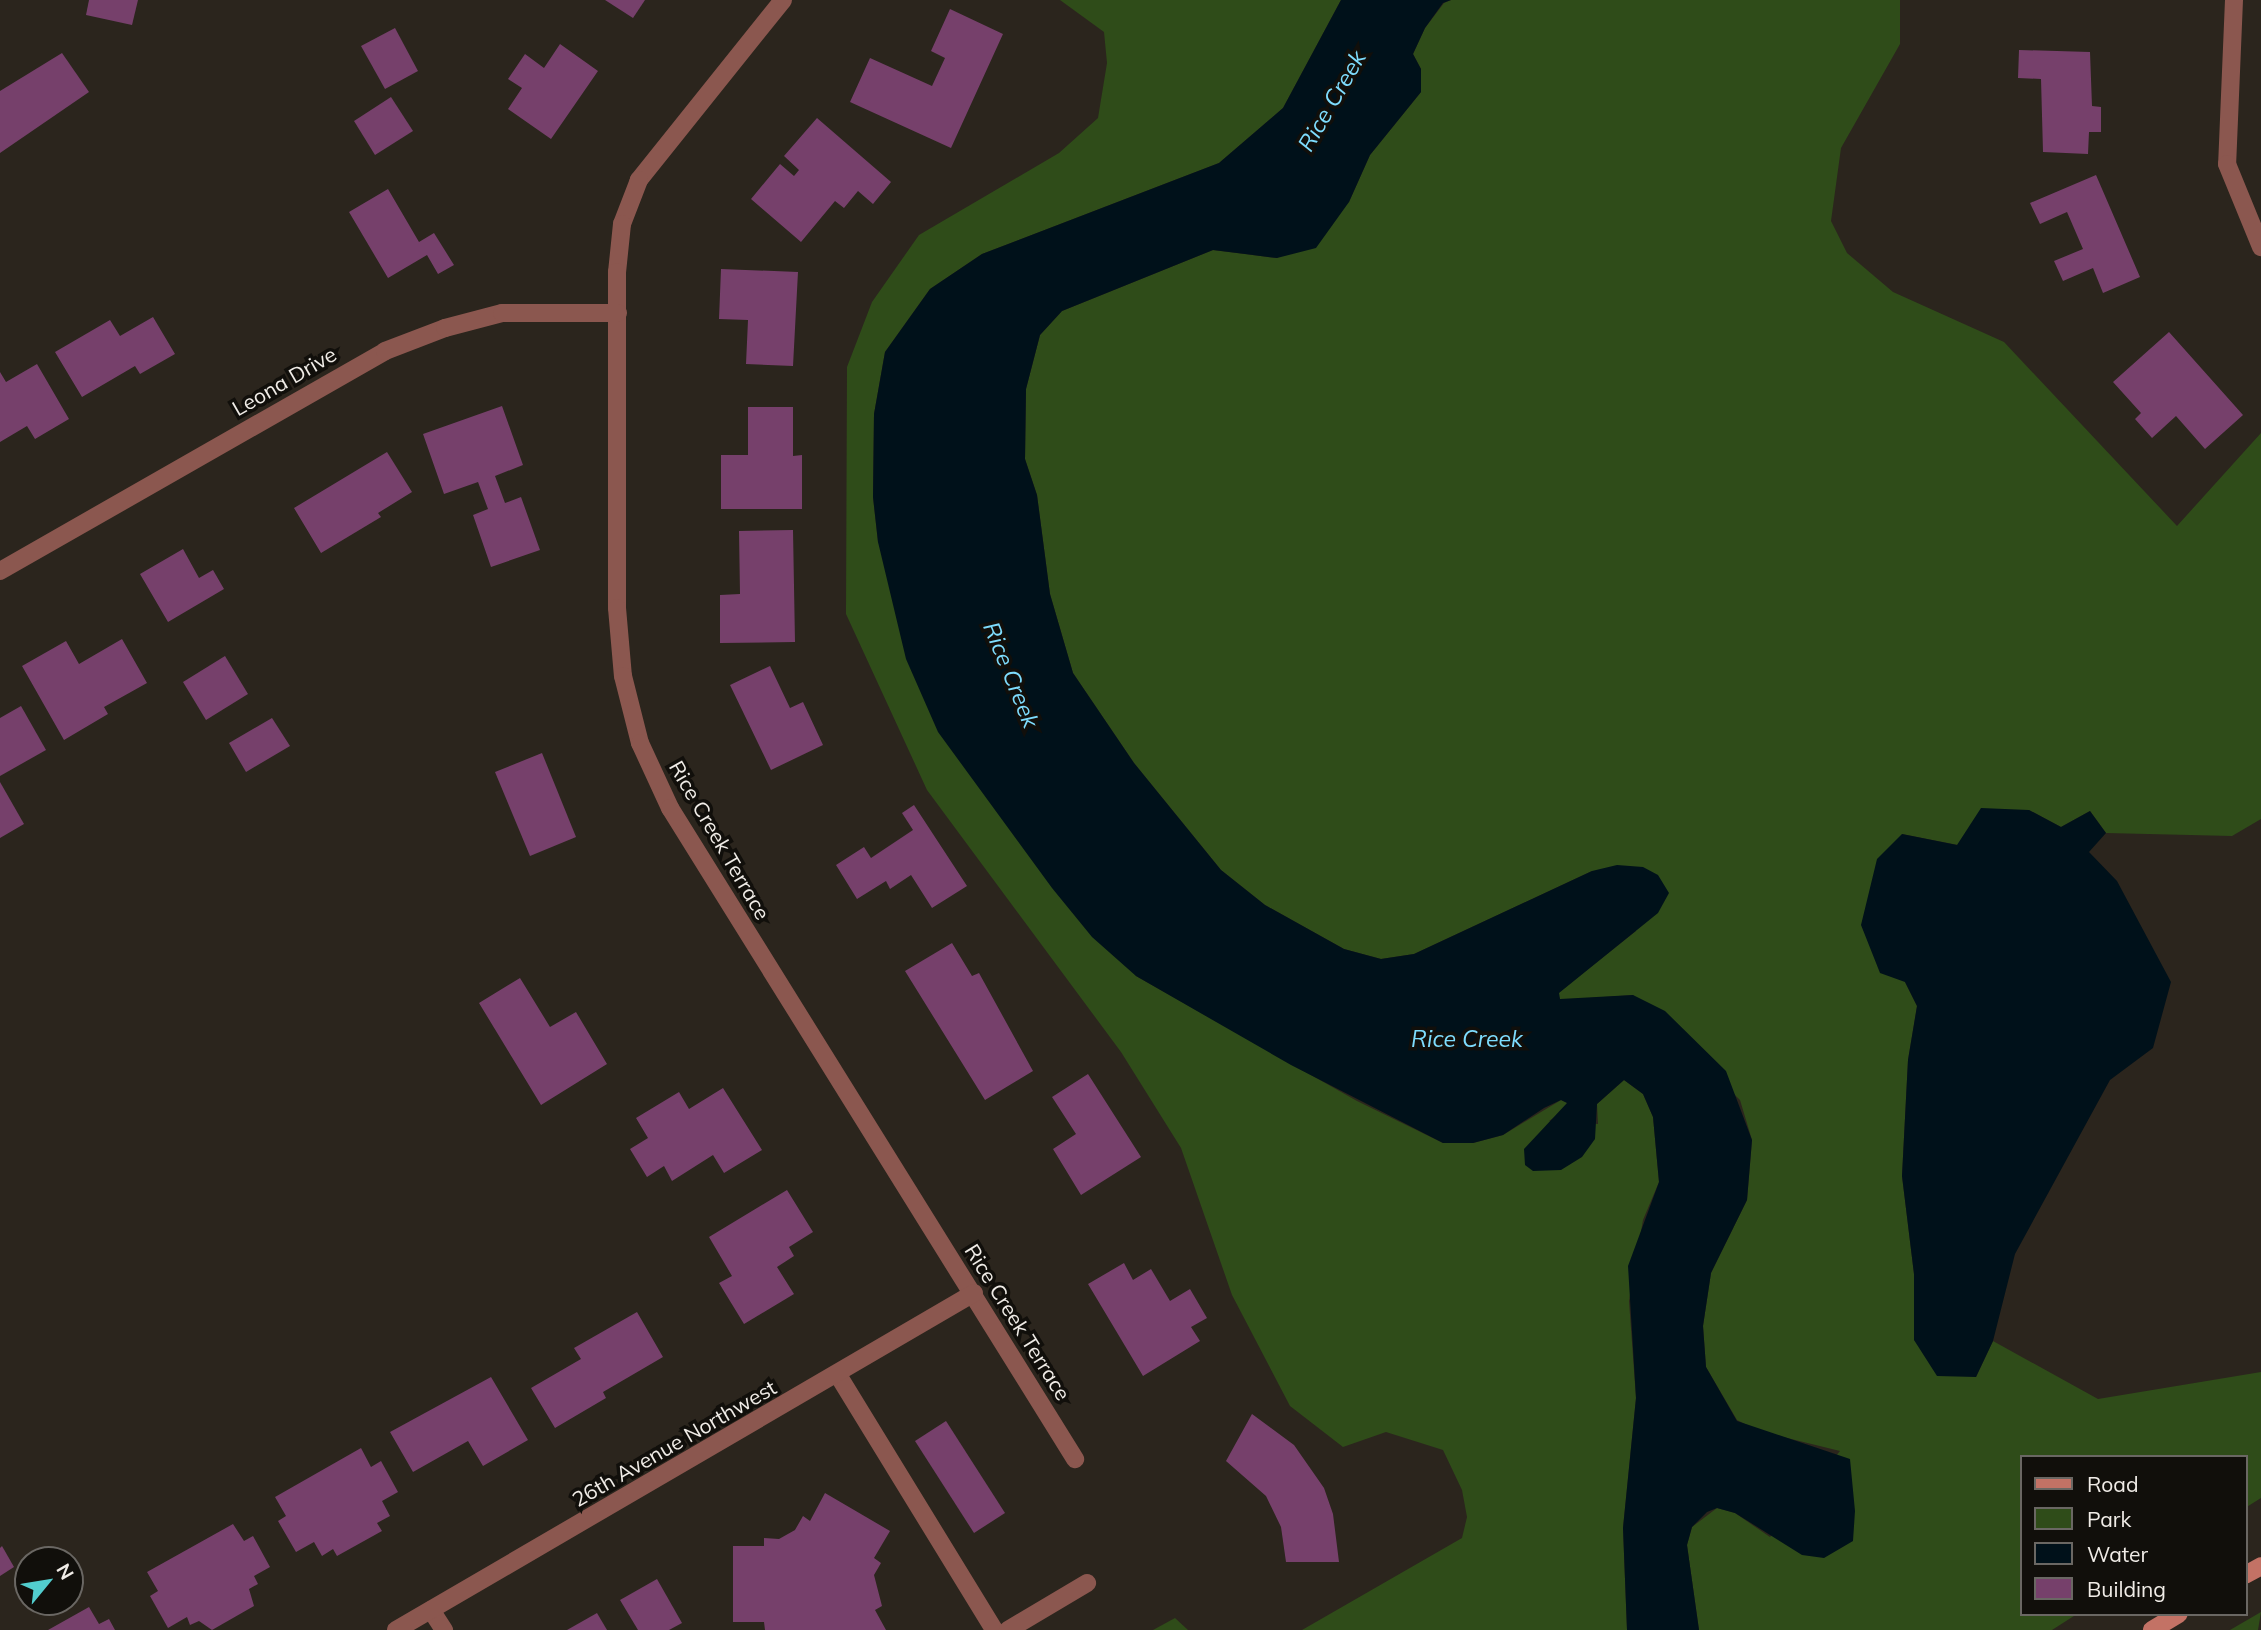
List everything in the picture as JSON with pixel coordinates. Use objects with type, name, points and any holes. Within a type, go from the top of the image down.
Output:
[{"type":"main road","points":[[2152,1630],[2176,1616]]},
{"type":"street","name":"Rice Creek Terrace","points":[[783,0],[639,180],[622,224],[618,313],[617,608],[623,676],[640,743],[670,808],[1075,1459]]},
{"type":"street","points":[[2234,0],[2227,164],[2261,247]]},
{"type":"street","name":"Leona Drive","points":[[0,571],[385,351],[445,328],[502,313],[618,313]]},
{"type":"street","name":"26th Avenue Northwest","points":[[396,1630],[838,1375],[974,1293]]},
{"type":"street","points":[[838,1375],[994,1630]]},
{"type":"street","points":[[1008,1630],[1087,1584]]},
{"type":"street","points":[[431,1610],[444,1630]]},
{"type":"green space","points":[[1060,0],[1341,0],[1283,108],[1219,163],[982,254],[930,289],[885,352],[874,414],[873,497],[878,542],[1136,976],[1357,1101],[1443,1143],[1473,1143],[1503,1135],[1561,1100],[1568,1103],[1564,1111],[1549,1121],[1598,1124],[1597,1104],[1624,1080],[1643,1094],[1653,1117],[1659,1182],[1643,1220],[1629,1301],[1636,1398],[1623,1528],[1627,1630],[1302,1630],[1462,1538],[1467,1517],[1462,1490],[1443,1450],[1386,1432],[1343,1447],[1290,1406],[1232,1295],[1181,1148],[1121,1052],[927,790],[846,614],[847,367],[872,302],[919,235],[1059,153],[1098,118],[1107,63],[1104,32]]},
{"type":"green space","points":[[1451,0],[1900,0],[1900,44],[1841,148],[1831,221],[1847,253],[1893,292],[2004,342],[2177,526],[2261,433],[2261,819],[2232,836],[2106,833],[2090,811],[2061,827],[2029,810],[1958,845],[1902,834],[1905,982],[1917,1006],[1908,1060],[1902,1176],[1914,1274],[1914,1340],[1976,1377],[1993,1341],[2098,1399],[2261,1372],[2261,1498],[2247,1507],[2247,1455],[2020,1455],[2020,1616],[2074,1616],[2052,1630],[1699,1630],[1687,1545],[1692,1527],[1717,1508],[1735,1513],[1770,1537],[1840,1451],[1759,1431],[1737,1420],[1706,1367],[1703,1326],[1711,1273],[1747,1200],[1752,1140],[1740,1100],[1633,995],[1560,1000],[1558,993],[1636,931],[1592,871],[1414,954],[1381,959],[1344,949],[1265,905],[1221,870],[1134,763],[1073,673],[1050,594],[1037,495],[1025,459],[1026,389],[1040,335],[1062,311],[1213,250],[1277,258],[1349,202],[1370,155],[1421,92],[1421,69],[1413,54],[1425,28],[1444,3]]},
{"type":"green space","points":[[2261,1612],[2258,1630],[2230,1630]]},
{"type":"green space","points":[[1175,1618],[1188,1630],[1153,1630]]},
{"type":"water","name":"Rice Creek","points":[[1341,0],[1451,0],[1443,3],[1425,28],[1413,54],[1421,69],[1421,92],[1370,155],[1349,202],[1316,248],[1277,258],[1213,250],[1062,311],[1040,335],[1026,389],[1025,459],[1037,495],[1050,594],[1073,673],[1134,763],[1221,870],[1265,905],[1344,949],[1381,959],[1414,954],[1592,871],[1617,865],[1643,867],[1658,875],[1669,893],[1658,913],[1559,993],[1560,999],[1633,995],[1665,1011],[1726,1071],[1752,1140],[1747,1200],[1711,1273],[1703,1326],[1706,1367],[1737,1421],[1850,1459],[1855,1511],[1853,1541],[1824,1558],[1802,1555],[1735,1513],[1717,1508],[1707,1512],[1692,1527],[1687,1545],[1699,1630],[1627,1630],[1623,1528],[1636,1398],[1628,1266],[1659,1182],[1653,1117],[1643,1094],[1624,1080],[1597,1104],[1595,1139],[1582,1157],[1561,1170],[1533,1171],[1525,1165],[1524,1149],[1567,1103],[1561,1100],[1503,1135],[1473,1143],[1443,1143],[1291,1065],[1136,976],[1092,937],[1052,888],[938,732],[906,659],[878,542],[873,497],[874,414],[885,352],[930,289],[982,254],[1219,163],[1283,108]]},
{"type":"water","points":[[1981,808],[2029,810],[2061,827],[2090,811],[2106,833],[2089,852],[2117,881],[2171,982],[2153,1048],[2110,1080],[2015,1254],[1993,1341],[1976,1377],[1937,1376],[1914,1340],[1914,1274],[1902,1176],[1908,1060],[1917,1006],[1905,982],[1880,973],[1861,925],[1877,859],[1902,834],[1957,845]]},
{"type":"building","points":[[89,0],[138,0],[132,25],[86,15]]},
{"type":"building","points":[[605,0],[645,0],[633,18]]},
{"type":"building","points":[[950,9],[1003,34],[951,148],[850,102],[870,58],[932,86],[945,58],[931,51]]},
{"type":"building","points":[[395,28],[418,71],[385,89],[361,46]]},
{"type":"building","points":[[560,44],[598,71],[551,139],[508,109],[522,88],[508,79],[525,54],[544,68]]},
{"type":"building","points":[[2019,50],[2090,52],[2092,106],[2101,107],[2101,132],[2089,132],[2088,154],[2043,152],[2041,79],[2018,78]]},
{"type":"building","points":[[62,53],[89,92],[0,153],[0,91]]},
{"type":"building","points":[[391,97],[413,131],[375,155],[354,121]]},
{"type":"building","points":[[817,118],[891,182],[873,204],[858,191],[844,208],[835,201],[801,242],[751,199],[780,164],[794,176],[799,170],[784,156]]},
{"type":"building","points":[[2096,175],[2140,277],[2103,293],[2093,268],[2063,281],[2054,261],[2083,249],[2067,212],[2040,224],[2030,203]]},
{"type":"building","points":[[388,189],[419,242],[434,233],[454,265],[438,274],[427,255],[388,278],[349,212]]},
{"type":"building","points":[[721,269],[798,272],[793,366],[746,364],[748,320],[719,319]]},
{"type":"building","points":[[153,317],[175,354],[140,374],[135,366],[82,397],[55,352],[110,320],[120,336]]},
{"type":"building","points":[[2169,332],[2243,415],[2205,449],[2176,416],[2152,438],[2135,419],[2141,413],[2113,382]]},
{"type":"building","points":[[37,364],[69,419],[35,439],[27,426],[0,442],[0,372],[6,382]]},
{"type":"building","points":[[502,406],[523,465],[495,476],[505,503],[521,497],[540,550],[491,567],[473,515],[488,509],[478,482],[444,494],[423,434]]},
{"type":"building","points":[[748,407],[793,407],[793,456],[802,455],[802,509],[721,509],[721,455],[748,455]]},
{"type":"building","points":[[387,452],[412,492],[378,513],[381,517],[321,553],[294,508]]},
{"type":"building","points":[[793,530],[795,642],[720,643],[720,595],[740,594],[739,531]]},
{"type":"building","points":[[183,549],[199,578],[213,570],[224,589],[168,622],[140,574]]},
{"type":"building","points":[[122,639],[147,683],[104,707],[108,714],[64,740],[22,666],[66,641],[79,664]]},
{"type":"building","points":[[225,656],[248,694],[206,720],[183,682]]},
{"type":"building","points":[[770,666],[790,708],[803,702],[823,745],[771,770],[730,685]]},
{"type":"building","points":[[21,706],[46,750],[0,776],[0,718]]},
{"type":"building","points":[[272,718],[290,746],[246,772],[229,743]]},
{"type":"building","points":[[542,753],[576,837],[530,856],[495,772]]},
{"type":"building","points":[[0,782],[24,824],[0,838]]},
{"type":"building","points":[[914,805],[967,886],[932,908],[911,875],[890,889],[886,881],[857,899],[836,865],[864,847],[871,858],[913,830],[902,813]]},
{"type":"building","points":[[952,943],[972,976],[979,973],[1033,1071],[985,1100],[905,971]]},
{"type":"building","points":[[520,978],[550,1027],[576,1012],[607,1064],[541,1105],[479,1003]]},
{"type":"building","points":[[1088,1074],[1141,1157],[1081,1195],[1053,1149],[1076,1134],[1052,1097]]},
{"type":"building","points":[[723,1088],[762,1150],[724,1173],[713,1155],[672,1181],[664,1166],[647,1177],[630,1149],[648,1138],[636,1118],[679,1092],[689,1109]]},
{"type":"building","points":[[787,1190],[813,1232],[789,1247],[794,1256],[777,1267],[794,1294],[744,1324],[719,1283],[732,1276],[709,1237]]},
{"type":"building","points":[[1124,1263],[1133,1280],[1151,1269],[1170,1301],[1190,1289],[1207,1318],[1191,1327],[1200,1341],[1143,1376],[1088,1284]]},
{"type":"building","points":[[637,1312],[663,1357],[603,1392],[606,1398],[555,1428],[531,1388],[581,1359],[574,1348]]},
{"type":"building","points":[[491,1377],[528,1440],[483,1466],[468,1441],[413,1472],[390,1432]]},
{"type":"building","points":[[1252,1414],[1294,1445],[1324,1488],[1333,1514],[1339,1562],[1286,1562],[1281,1527],[1266,1496],[1226,1461]]},
{"type":"building","points":[[946,1421],[1005,1513],[974,1533],[915,1441]]},
{"type":"building","points":[[361,1448],[371,1467],[381,1461],[398,1492],[382,1501],[390,1516],[377,1523],[382,1531],[337,1556],[333,1549],[322,1556],[314,1542],[296,1552],[278,1521],[286,1516],[275,1497]]},
{"type":"building","points":[[825,1493],[890,1531],[874,1558],[881,1563],[874,1575],[882,1606],[875,1610],[886,1630],[765,1630],[764,1622],[733,1622],[733,1546],[764,1546],[764,1538],[779,1539],[795,1530],[803,1516],[810,1521]]},
{"type":"building","points":[[233,1524],[244,1541],[253,1536],[270,1567],[254,1576],[258,1584],[249,1589],[254,1606],[212,1630],[199,1621],[190,1625],[187,1617],[168,1628],[150,1596],[158,1591],[147,1572]]},
{"type":"building","points":[[2,1546],[14,1567],[0,1576]]},
{"type":"building","points":[[657,1579],[682,1623],[669,1630],[638,1630],[620,1600]]},
{"type":"building","points":[[89,1607],[99,1624],[109,1619],[115,1630],[48,1630],[73,1616],[84,1616],[84,1610]]},
{"type":"building","points":[[597,1613],[607,1630],[567,1630]]}]
